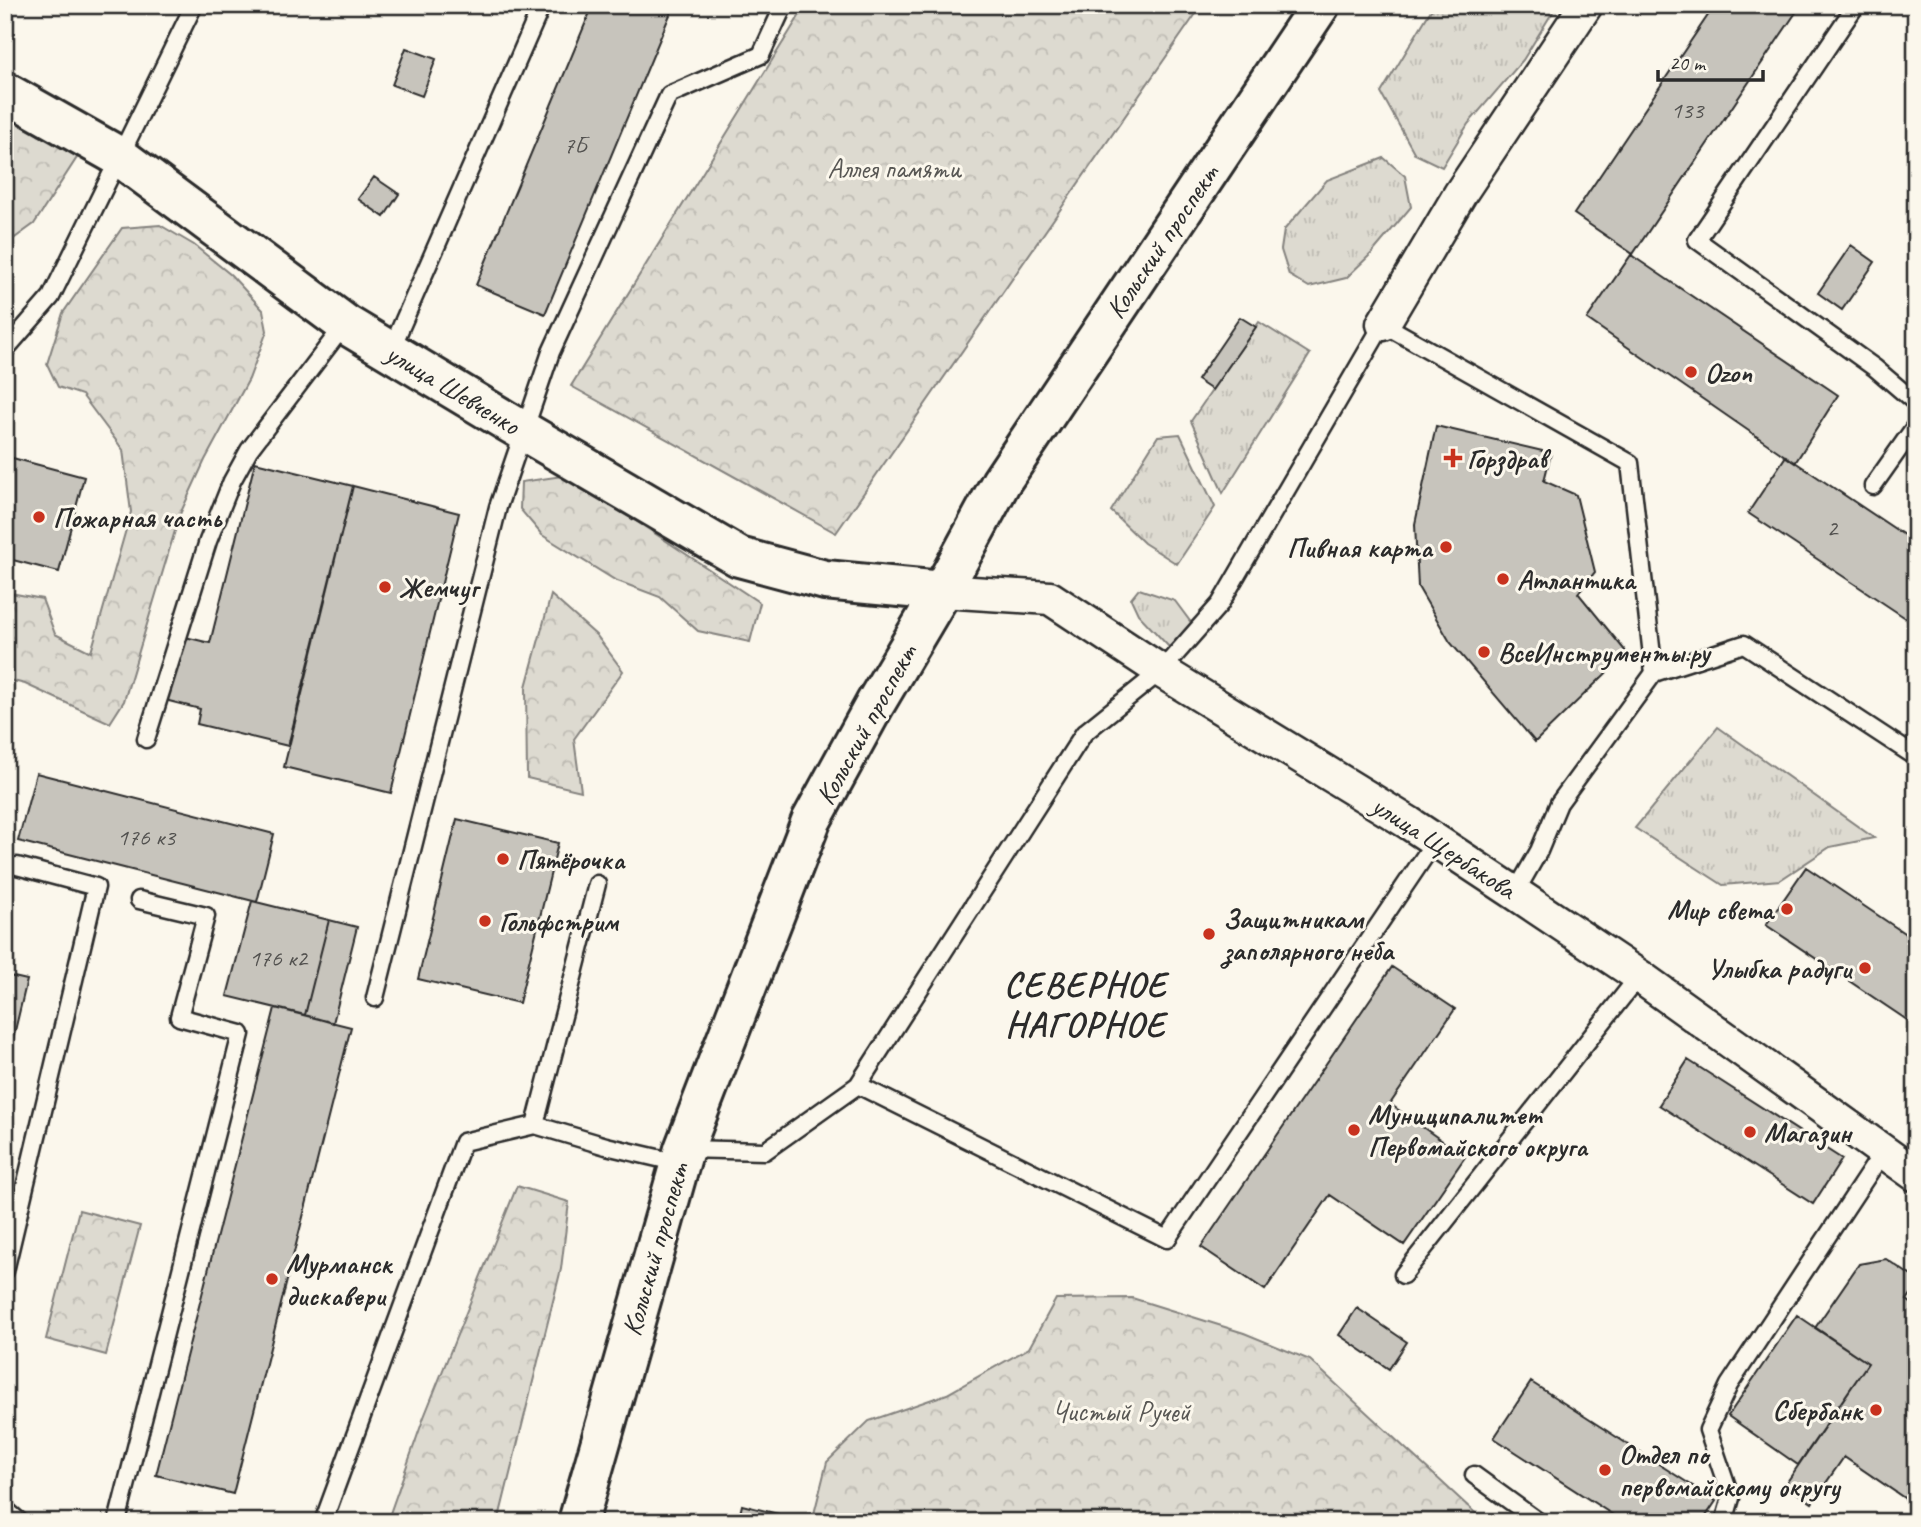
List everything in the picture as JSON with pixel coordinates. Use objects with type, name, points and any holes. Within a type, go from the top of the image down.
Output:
[{"type":"main road","name":"Кольский проспект","points":[[578,1522],[682,1156],[811,821],[874,704],[942,591],[1001,482],[1320,5]]},
{"type":"main road","name":"улица Шевченко","points":[[5,92],[120,157],[345,324],[740,557],[825,580],[942,591]]},
{"type":"street","points":[[1383,324],[1460,194],[1586,5]]},
{"type":"street","name":"улица Щербакова","points":[[942,591],[1050,598],[1161,671],[1516,893],[1639,976],[1916,1175]]},
{"type":"lane","points":[[5,350],[51,297],[194,5]]},
{"type":"lane","points":[[390,352],[542,5]]},
{"type":"lane","points":[[375,998],[498,507],[551,352],[669,95],[761,55],[784,5]]},
{"type":"lane","points":[[1856,5],[1697,240],[1875,368],[1916,403]]},
{"type":"lane","points":[[146,739],[204,553],[232,481],[249,450],[345,324]]},
{"type":"lane","points":[[323,1522],[463,1142],[535,1125],[606,1146],[682,1156],[765,1151],[858,1085],[1084,733],[1161,671],[1220,604],[1383,324],[1630,463],[1654,673]]},
{"type":"lane","points":[[1873,486],[1916,425]]},
{"type":"lane","points":[[1516,893],[1539,851],[1559,803],[1654,673],[1744,644],[1916,757]]},
{"type":"lane","points":[[858,1085],[1167,1239],[1435,841]]},
{"type":"lane","points":[[5,1270],[96,887],[17,866]]},
{"type":"lane","points":[[535,1125],[597,884]]},
{"type":"lane","points":[[117,1522],[241,1034],[179,1017],[206,916],[139,900]]},
{"type":"lane","points":[[1403,1275],[1639,976]]},
{"type":"lane","points":[[1724,1522],[1731,1498],[1708,1430],[1728,1385],[1883,1152]]},
{"type":"lane","points":[[1474,1475],[1539,1522]]},
{"type":"lane","points":[[5,1509],[20,1522]]},
{"type":"green space","name":"Аллея памяти","points":[[806,5],[1202,5],[836,533],[571,386]]},
{"type":"green space","points":[[1434,5],[1557,5],[1523,60],[1468,124],[1442,167],[1415,154],[1381,93]]},
{"type":"green space","points":[[5,110],[80,153],[34,224],[5,245]]},
{"type":"green space","points":[[1384,158],[1405,176],[1411,207],[1373,252],[1346,278],[1309,287],[1289,275],[1281,250],[1284,230],[1327,180]]},
{"type":"green space","points":[[160,225],[194,245],[231,275],[263,310],[267,331],[249,379],[205,460],[180,514],[124,701],[110,723],[25,684],[5,679],[5,592],[42,599],[55,634],[91,652],[131,512],[123,450],[82,395],[58,387],[47,364],[63,313],[122,228]]},
{"type":"green space","points":[[1259,322],[1310,354],[1223,493],[1191,421]]},
{"type":"green space","points":[[1180,434],[1215,507],[1177,564],[1144,543],[1111,511],[1158,436]]},
{"type":"green space","points":[[562,476],[633,519],[760,603],[750,642],[698,631],[660,597],[615,580],[542,535],[520,509],[521,482]]},
{"type":"green space","points":[[1139,589],[1175,601],[1192,624],[1169,647],[1138,614],[1131,599]]},
{"type":"green space","points":[[551,595],[597,636],[623,671],[574,739],[581,791],[527,778],[526,687]]},
{"type":"green space","points":[[1718,727],[1874,838],[1830,847],[1780,880],[1723,885],[1635,828]]},
{"type":"green space","points":[[517,1186],[569,1202],[561,1269],[498,1522],[387,1522],[424,1417]]},
{"type":"green space","points":[[79,1210],[140,1226],[106,1355],[46,1339]]},
{"type":"green space","name":"Чистый Ручей","points":[[1132,1298],[1244,1333],[1310,1360],[1485,1522],[812,1522],[827,1462],[869,1421],[947,1394],[1029,1348],[1056,1299]]},
{"type":"building","points":[[593,5],[674,5],[545,314],[476,285]]},
{"type":"building","points":[[1715,5],[1801,5],[1633,254],[1574,214]]},
{"type":"building","points":[[406,48],[436,59],[422,96],[392,85]]},
{"type":"building","points":[[374,177],[399,194],[384,217],[358,199]]},
{"type":"building","points":[[1851,245],[1875,262],[1842,310],[1818,293]]},
{"type":"building","points":[[1631,255],[1838,395],[1795,463],[1587,319]]},
{"type":"building","points":[[1240,317],[1256,327],[1212,390],[1197,380]]},
{"type":"building","name":"Атлантика","points":[[1436,426],[1551,453],[1544,481],[1576,495],[1595,572],[1578,593],[1627,653],[1535,742],[1450,642],[1418,587],[1415,524]]},
{"type":"building","name":"Пожарная часть","points":[[5,456],[84,477],[59,572],[5,558]]},
{"type":"building","points":[[1786,456],[1916,543],[1916,625],[1748,513]]},
{"type":"building","points":[[255,462],[353,486],[288,746],[197,724],[200,709],[165,700],[181,636],[210,643]]},
{"type":"building","name":"Жемчуг","points":[[353,486],[459,513],[391,793],[284,767]]},
{"type":"building","points":[[36,773],[274,834],[257,902],[18,841]]},
{"type":"building","name":"Гольфстрим","points":[[457,819],[558,843],[519,1003],[418,979]]},
{"type":"building","points":[[1806,867],[1916,941],[1916,1026],[1766,925]]},
{"type":"building","points":[[252,901],[329,920],[305,1015],[227,996]]},
{"type":"building","points":[[329,920],[357,927],[333,1023],[305,1015]]},
{"type":"building","name":"Муниципалитет Первомайского округа","points":[[1392,967],[1455,1009],[1390,1104],[1465,1157],[1404,1245],[1330,1195],[1265,1290],[1201,1247]]},
{"type":"building","points":[[5,975],[27,980],[5,1073]]},
{"type":"building","points":[[275,1008],[351,1027],[233,1494],[156,1475]]},
{"type":"building","name":"Магазин","points":[[1688,1060],[1842,1159],[1813,1204],[1659,1105]]},
{"type":"building","name":"Сбербанк","points":[[1886,1259],[1916,1279],[1916,1287],[1907,1300],[1916,1307],[1916,1506],[1844,1457],[1812,1503],[1785,1485],[1868,1363],[1815,1328],[1859,1264]]},
{"type":"building","points":[[1357,1308],[1407,1342],[1389,1369],[1339,1335]]},
{"type":"building","points":[[1797,1315],[1868,1363],[1798,1465],[1728,1416]]},
{"type":"building","name":"Отдел по первомайскому округу","points":[[1531,1382],[1716,1501],[1702,1522],[1624,1522],[1494,1438]]},
{"type":"building","points":[[742,1505],[778,1514],[776,1522],[738,1522]]},
{"type":"place","name":"Ozon","points":[[1691,372]]},
{"type":"place","name":"Горздрав","points":[[1453,458]]},
{"type":"place","name":"Пожарная часть","points":[[39,517]]},
{"type":"place","name":"Пивная карта","points":[[1446,547]]},
{"type":"place","name":"Атлантика","points":[[1503,579]]},
{"type":"place","name":"Жемчуг","points":[[385,587]]},
{"type":"place","name":"ВсеИнструменты.ру","points":[[1484,652]]},
{"type":"place","name":"Пятёрочка","points":[[503,859]]},
{"type":"place","name":"Мир света","points":[[1787,909]]},
{"type":"place","name":"Гольфстрим","points":[[485,921]]},
{"type":"place","name":"Защитникам заполярного неба","points":[[1209,934]]},
{"type":"place","name":"Улыбка радуги","points":[[1865,968]]},
{"type":"place","name":"Муниципалитет Первомайского округа","points":[[1354,1130]]},
{"type":"place","name":"Магазин","points":[[1750,1132]]},
{"type":"place","name":"Мурманск дискавери","points":[[272,1279]]},
{"type":"place","name":"Сбербанк","points":[[1876,1410]]},
{"type":"place","name":"Отдел по первомайскому округу","points":[[1605,1470]]},
{"type":"district","name":"СЕВЕРНОЕ НАГОРНОЕ","points":[[1086,1004]]}]
